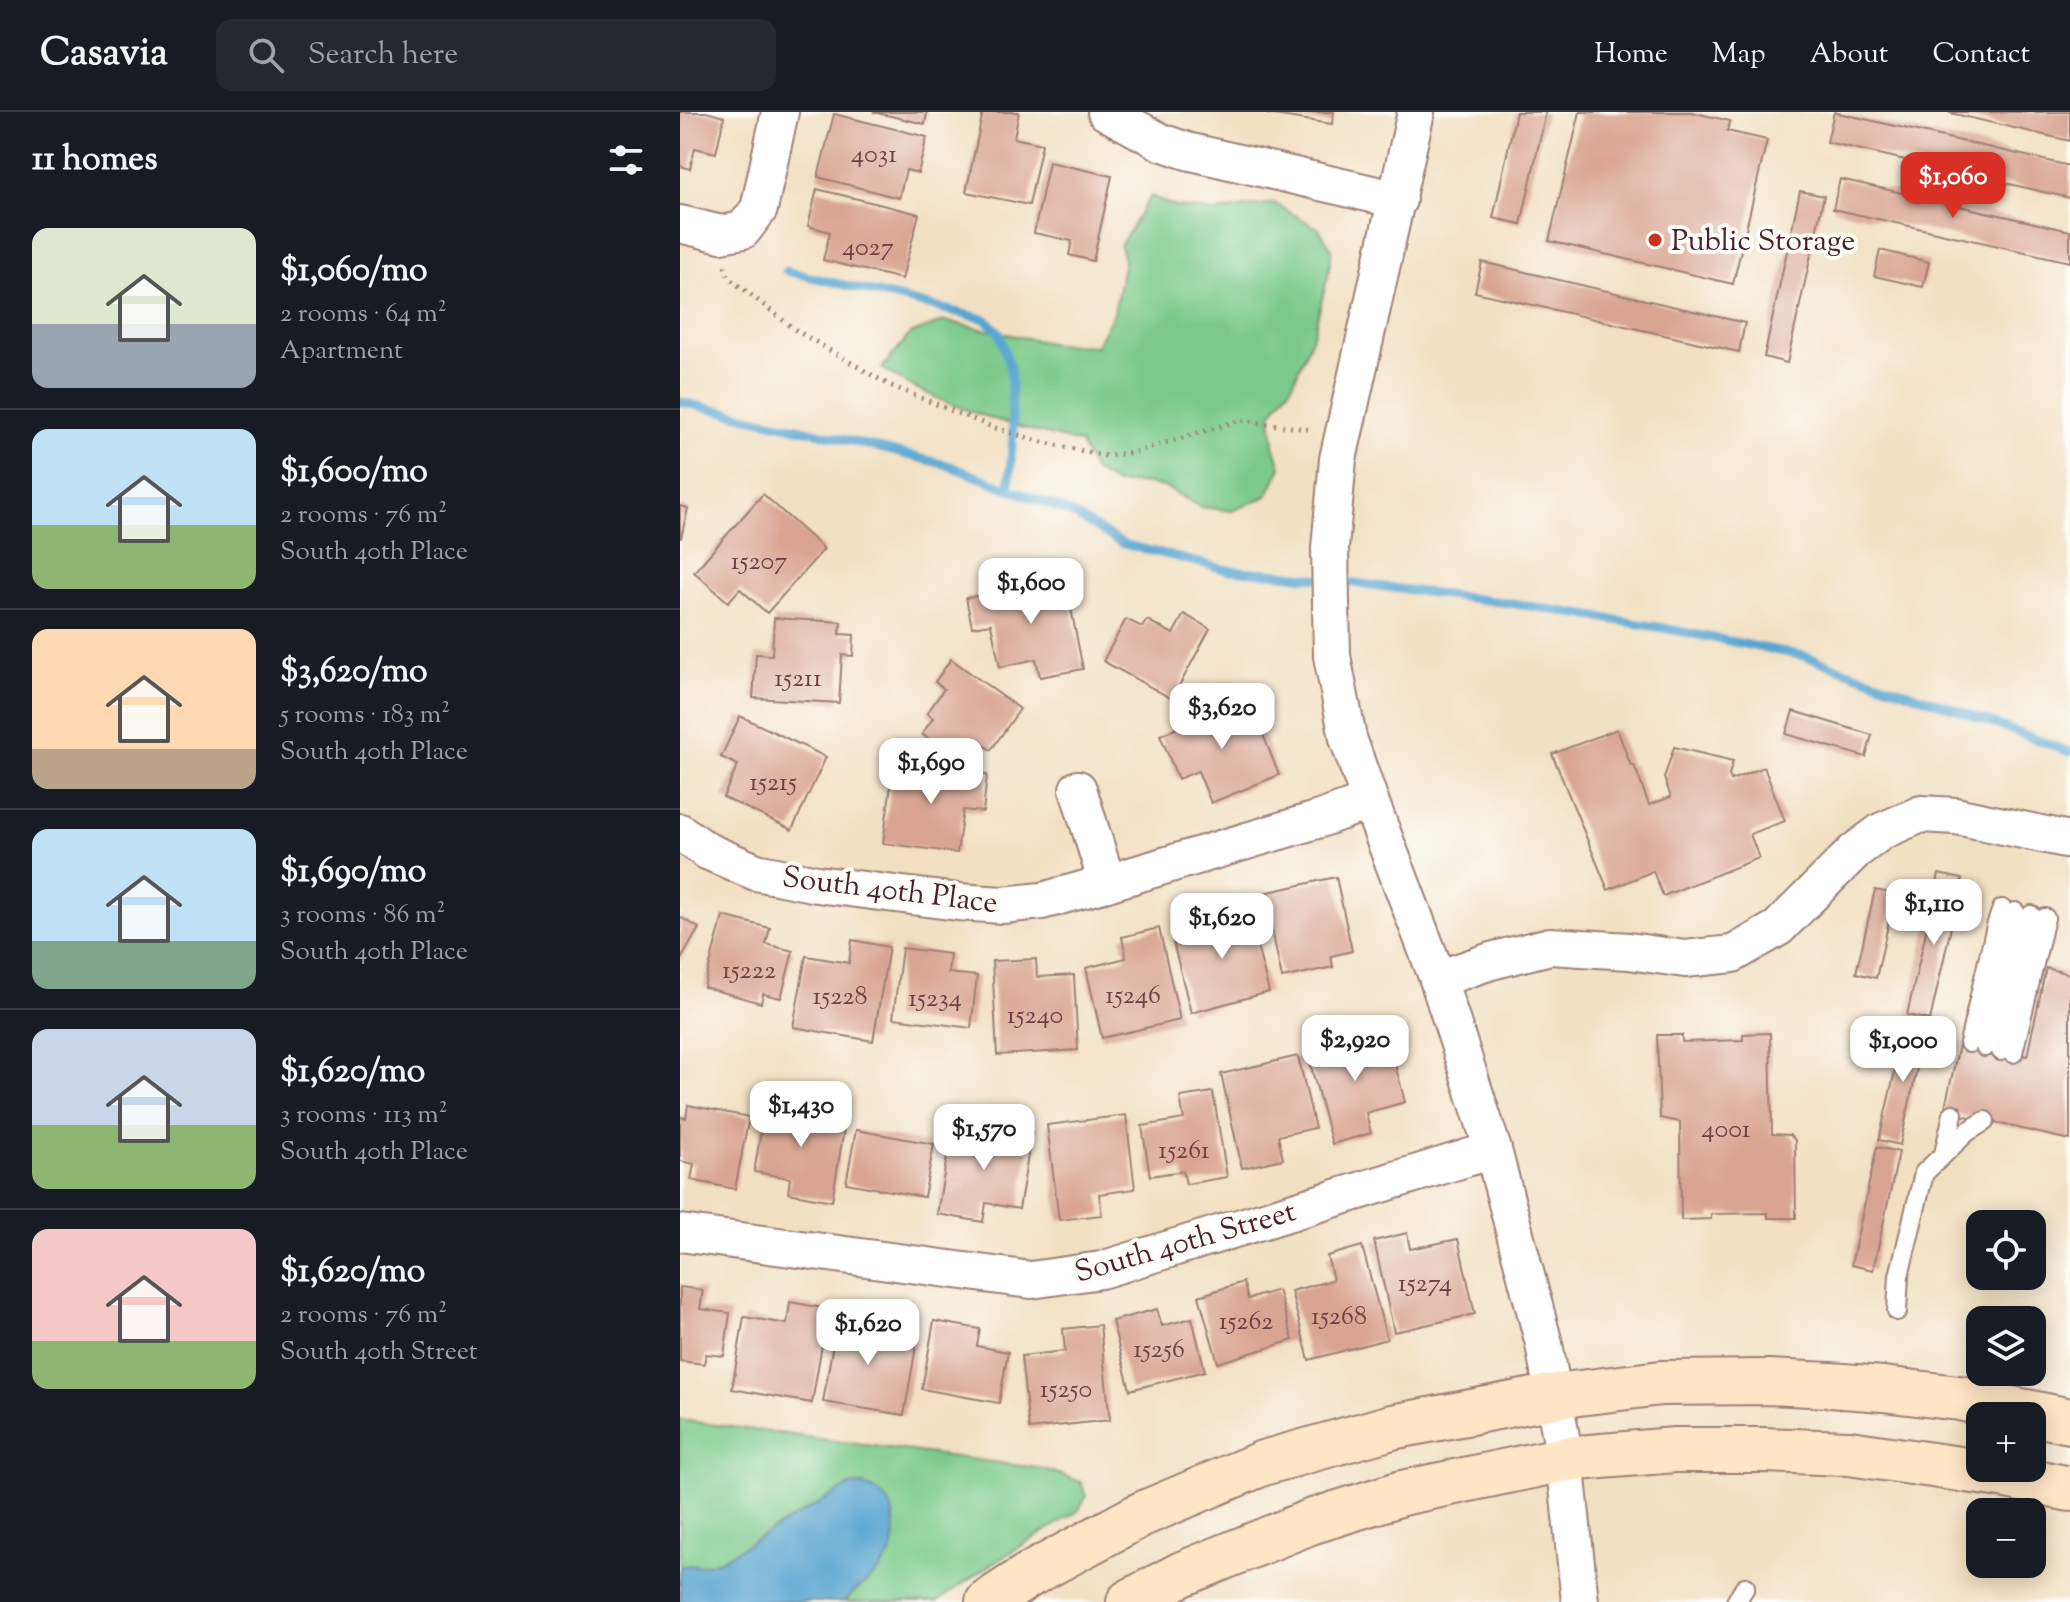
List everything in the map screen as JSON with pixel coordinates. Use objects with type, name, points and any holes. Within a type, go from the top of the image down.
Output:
[{"type":"street","points":[[680,224],[721,234],[743,230],[759,209],[780,112]]},
{"type":"street","points":[[1106,112],[1164,127],[1187,151],[1398,200]]},
{"type":"street","points":[[1416,112],[1338,459],[1330,548],[1332,656],[1348,738],[1438,979],[1493,1150],[1544,1344],[1560,1429],[1580,1602]]},
{"type":"street","points":[[1078,789],[1107,883]]},
{"type":"street","name":"South 40th Place","points":[[680,832],[707,851],[756,872],[817,884],[1002,905],[1042,901],[1107,883],[1370,801]]},
{"type":"street","points":[[1438,979],[1550,946],[1590,947],[1685,959],[1733,954],[1778,928],[1855,851],[1882,831],[1921,814],[1956,816],[2070,840]]},
{"type":"street","name":"South 40th Street","points":[[680,1233],[1031,1280],[1101,1270],[1493,1150]]},
{"type":"street","points":[[1129,1602],[1182,1574],[1310,1522],[1402,1493],[1560,1429],[1661,1383],[1768,1382],[1883,1389],[1959,1398],[2070,1421]]},
{"type":"street","points":[[988,1602],[1029,1575],[1142,1514],[1263,1463],[1392,1427],[1560,1429],[1675,1450],[1849,1453],[2001,1475],[2070,1489]]},
{"type":"lane","points":[[2023,914],[1992,1049],[1996,926],[2023,914]]},
{"type":"lane","points":[[1897,1311],[1899,1276],[1924,1173],[1943,1155],[1969,1121]]},
{"type":"path","points":[[724,262],[729,278],[786,323],[863,370],[889,385],[992,427],[1026,437],[1106,456],[1135,452],[1241,420],[1344,436]]},
{"type":"green space","points":[[1151,196],[1173,206],[1214,212],[1274,203],[1319,229],[1332,249],[1313,335],[1293,383],[1271,414],[1274,445],[1281,467],[1267,496],[1232,511],[1201,507],[1164,487],[1141,483],[1116,484],[1094,471],[1080,443],[952,404],[927,394],[882,368],[910,334],[944,321],[1054,344],[1096,346],[1114,313],[1124,260],[1120,246]]},
{"type":"green space","points":[[680,1420],[1044,1469],[1081,1482],[1086,1497],[1078,1511],[937,1602],[680,1602]]},
{"type":"water","points":[[863,1485],[888,1502],[893,1513],[894,1540],[884,1564],[845,1602],[680,1602],[680,1566],[703,1565],[720,1560],[849,1486]]},
{"type":"building","points":[[680,112],[706,112],[724,117],[716,153],[695,148],[690,169],[680,166]]},
{"type":"building","points":[[873,112],[927,112],[925,124]]},
{"type":"building","points":[[983,112],[1019,112],[1014,138],[1042,144],[1029,205],[966,192]]},
{"type":"building","points":[[1267,112],[1334,112],[1332,124]]},
{"type":"building","points":[[1516,112],[1546,112],[1521,224],[1493,218]]},
{"type":"building","points":[[1580,112],[1691,112],[1730,121],[1727,131],[1767,140],[1733,284],[1549,241]]},
{"type":"building","points":[[1834,112],[2070,166],[2070,198],[1827,142]]},
{"type":"building","points":[[2070,112],[2070,141],[1950,113]]},
{"type":"building","points":[[834,114],[927,137],[918,173],[906,170],[899,198],[818,177]]},
{"type":"building","points":[[1049,162],[1112,176],[1093,261],[1069,255],[1072,241],[1034,233]]},
{"type":"building","points":[[1840,179],[2070,231],[2070,262],[1833,209]]},
{"type":"building","points":[[817,189],[919,214],[902,279],[823,260],[830,232],[808,226]]},
{"type":"building","points":[[1800,191],[1824,196],[1787,363],[1764,357]]},
{"type":"building","points":[[1880,250],[1929,262],[1923,287],[1874,276]]},
{"type":"building","points":[[1482,262],[1745,323],[1739,352],[1475,292]]},
{"type":"building","points":[[763,494],[824,549],[767,613],[740,589],[728,602],[694,572]]},
{"type":"building","points":[[680,506],[688,508],[681,538],[680,538]]},
{"type":"building","points":[[1065,578],[1083,669],[1040,677],[1036,659],[1000,667],[991,624],[972,627],[966,598]]},
{"type":"building","points":[[1184,614],[1210,629],[1172,699],[1103,661],[1126,619],[1142,627],[1147,620],[1173,634]]},
{"type":"building","points":[[774,618],[841,622],[840,634],[854,635],[853,656],[842,655],[839,703],[753,698],[756,654],[772,655]]},
{"type":"building","points":[[951,659],[1020,709],[991,750],[974,738],[958,761],[922,734],[933,718],[927,713],[944,689],[935,682]]},
{"type":"building","points":[[1249,699],[1279,775],[1211,803],[1198,771],[1178,779],[1160,735]]},
{"type":"building","points":[[1793,711],[1872,735],[1866,757],[1786,734]]},
{"type":"building","points":[[740,716],[826,757],[792,830],[723,797],[738,765],[721,757]]},
{"type":"building","points":[[1617,729],[1649,805],[1671,797],[1664,778],[1674,747],[1733,761],[1729,775],[1731,780],[1764,767],[1785,821],[1750,834],[1759,858],[1663,896],[1653,871],[1608,890],[1552,754]]},
{"type":"building","points":[[894,762],[987,775],[983,812],[963,810],[957,853],[883,843]]},
{"type":"building","points":[[1939,874],[1962,879],[1930,1020],[1907,1015]]},
{"type":"building","points":[[1336,877],[1352,951],[1331,956],[1333,967],[1282,978],[1264,893]]},
{"type":"building","points":[[1875,890],[1895,894],[1876,978],[1856,973]]},
{"type":"building","points":[[1245,900],[1269,992],[1191,1013],[1173,942],[1214,931],[1208,909]]},
{"type":"building","points":[[723,916],[770,928],[766,944],[793,951],[781,998],[763,994],[761,1003],[704,987]]},
{"type":"building","points":[[680,917],[699,928],[680,961]]},
{"type":"building","points":[[1159,928],[1180,1020],[1102,1038],[1086,968],[1126,958],[1122,937]]},
{"type":"building","points":[[852,940],[889,947],[873,1041],[793,1027],[806,956],[849,963]]},
{"type":"building","points":[[902,948],[950,954],[948,973],[977,976],[971,1028],[893,1018]]},
{"type":"building","points":[[1036,959],[1037,977],[1074,975],[1078,1050],[997,1055],[992,961]]},
{"type":"building","points":[[2046,968],[2070,974],[2070,1140],[1944,1111],[1960,1041],[2027,1056]]},
{"type":"building","points":[[1906,1023],[1926,1028],[1900,1145],[1879,1140]]},
{"type":"building","points":[[1386,1030],[1405,1102],[1366,1113],[1371,1133],[1332,1144],[1307,1052]]},
{"type":"building","points":[[1770,1033],[1772,1134],[1790,1135],[1795,1140],[1796,1218],[1768,1218],[1768,1213],[1711,1214],[1711,1219],[1681,1220],[1680,1122],[1660,1118],[1657,1035],[1682,1035],[1682,1042],[1743,1040],[1743,1034]]},
{"type":"building","points":[[1298,1056],[1315,1128],[1278,1136],[1283,1159],[1242,1168],[1221,1074]]},
{"type":"building","points":[[1213,1092],[1227,1177],[1186,1184],[1183,1171],[1150,1176],[1142,1126],[1184,1119],[1180,1097]]},
{"type":"building","points":[[766,1102],[846,1117],[832,1201],[788,1193],[790,1178],[754,1172]]},
{"type":"building","points":[[688,1105],[749,1117],[735,1189],[691,1180],[694,1164],[680,1161],[680,1117],[686,1118]]},
{"type":"building","points":[[1126,1115],[1135,1189],[1099,1194],[1102,1215],[1059,1220],[1047,1125]]},
{"type":"building","points":[[998,1125],[1032,1132],[1019,1209],[986,1203],[983,1222],[937,1214],[952,1128],[996,1136]]},
{"type":"building","points":[[856,1130],[934,1144],[924,1197],[846,1183]]},
{"type":"building","points":[[1877,1147],[1899,1152],[1873,1270],[1851,1265]]},
{"type":"building","points":[[1407,1233],[1410,1249],[1458,1239],[1475,1314],[1394,1332],[1374,1241]]},
{"type":"building","points":[[1362,1246],[1387,1339],[1309,1360],[1291,1291],[1333,1280],[1327,1256]]},
{"type":"building","points":[[1243,1282],[1248,1299],[1278,1290],[1293,1340],[1218,1363],[1199,1296]]},
{"type":"building","points":[[680,1287],[703,1290],[700,1309],[730,1313],[724,1356],[706,1354],[704,1364],[680,1361]]},
{"type":"building","points":[[790,1302],[828,1309],[812,1403],[732,1389],[744,1317],[787,1324]]},
{"type":"building","points":[[839,1309],[873,1315],[870,1333],[917,1341],[904,1415],[823,1402]]},
{"type":"building","points":[[1157,1309],[1162,1326],[1192,1318],[1205,1371],[1130,1390],[1112,1321]]},
{"type":"building","points":[[934,1321],[980,1329],[977,1346],[1008,1352],[999,1403],[922,1389]]},
{"type":"building","points":[[1100,1325],[1110,1420],[1029,1429],[1021,1356],[1065,1351],[1063,1329]]},
{"type":"waterway","points":[[786,271],[985,319],[999,332],[1010,368],[1013,434],[1009,489]]},
{"type":"waterway","points":[[680,402],[947,465],[1069,512],[1123,544],[1228,570],[1324,579]]},
{"type":"waterway","points":[[1339,581],[1523,605],[1658,627],[1804,656],[2070,752]]},
{"type":"place","name":"Public Storage","points":[[1655,240]]}]
